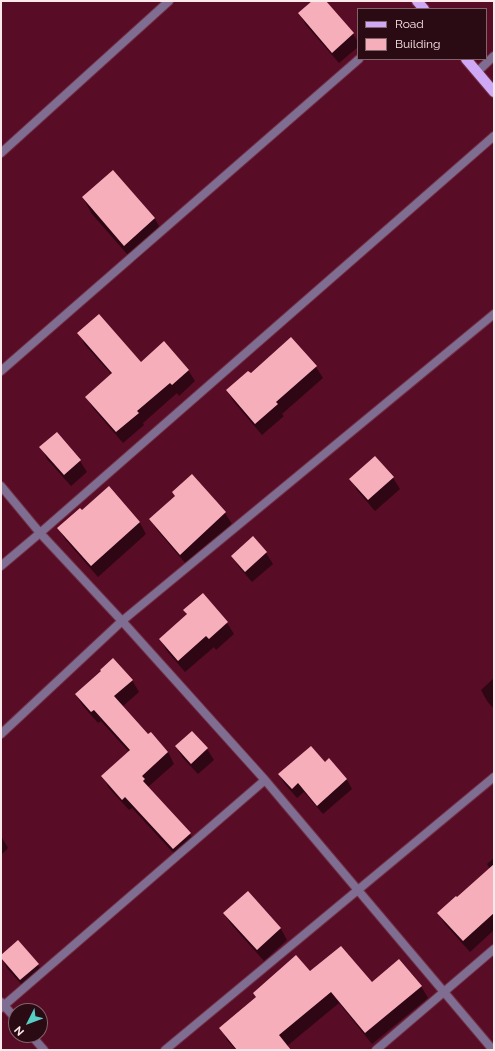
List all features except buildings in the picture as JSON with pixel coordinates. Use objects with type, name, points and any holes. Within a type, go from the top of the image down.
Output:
[{"type":"main road","points":[[467,60],[494,92]]},
{"type":"street","points":[[1,153],[168,1]]},
{"type":"street","points":[[477,72],[494,56]]},
{"type":"street","points":[[1,371],[358,60]]},
{"type":"street","points":[[1,566],[494,136]]},
{"type":"street","points":[[1,734],[122,621],[494,314]]},
{"type":"street","points":[[1,486],[40,533],[122,621],[265,780],[493,1050]]},
{"type":"street","points":[[165,1050],[494,777]]},
{"type":"street","points":[[2,1006],[265,780]]},
{"type":"street","points":[[376,1050],[494,949]]}]
